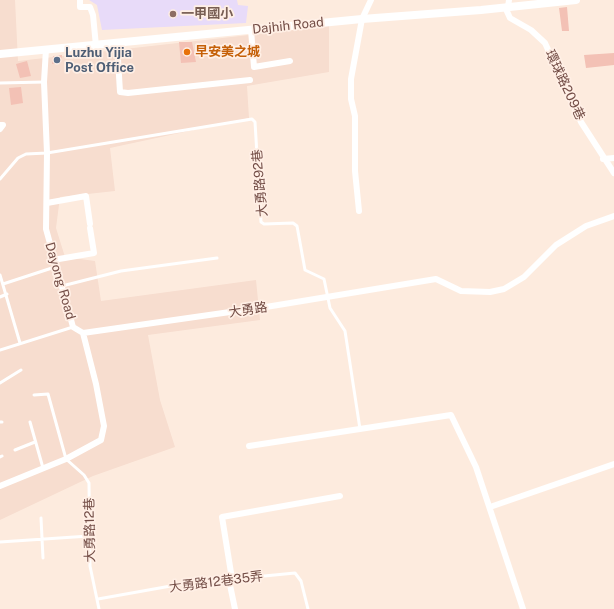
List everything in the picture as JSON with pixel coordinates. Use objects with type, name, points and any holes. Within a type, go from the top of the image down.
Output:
[{"type":"street","points":[[80,0],[80,7],[90,7],[93,15],[96,46]]},
{"type":"street","points":[[359,211],[355,170],[355,116],[351,99],[351,79],[362,19],[371,0]]},
{"type":"street","name":"Dajhih Road","points":[[0,54],[96,46],[508,5],[576,0]]},
{"type":"street","name":"環球路209巷","points":[[508,5],[510,18],[531,30],[545,43],[581,122],[614,173]]},
{"type":"street","points":[[251,30],[254,67],[290,61]]},
{"type":"street","points":[[117,43],[120,92],[128,93],[250,80]]},
{"type":"street","name":"Dayong Road","points":[[0,486],[66,459],[101,440],[104,426],[96,384],[83,333],[73,327],[55,268],[46,229],[47,153],[44,82],[46,49]]},
{"type":"street","points":[[0,125],[3,125],[0,129]]},
{"type":"street","points":[[604,159],[614,158]]},
{"type":"street","points":[[47,203],[86,196],[94,253],[53,260]]},
{"type":"street","name":"大勇路","points":[[83,333],[272,306],[436,279],[461,291],[490,292],[504,289],[524,277],[556,245],[586,226],[614,216]]},
{"type":"street","points":[[250,446],[451,415],[476,467],[523,609]]},
{"type":"street","points":[[490,507],[614,464]]},
{"type":"street","points":[[235,609],[230,585],[232,579],[222,518],[340,496]]},
{"type":"lane","points":[[0,83],[44,82]]},
{"type":"lane","name":"大勇路92巷","points":[[47,153],[252,118],[255,122],[261,222],[264,224],[293,223],[296,226],[305,270],[324,279],[330,308],[345,331],[360,429]]},
{"type":"lane","points":[[0,179],[18,158],[26,154],[47,153]]},
{"type":"lane","points":[[61,287],[122,271],[218,258]]},
{"type":"lane","points":[[3,284],[55,268]]},
{"type":"lane","points":[[0,275],[7,294],[20,343]]},
{"type":"lane","points":[[0,296],[7,294]]},
{"type":"lane","points":[[0,350],[73,327]]},
{"type":"lane","points":[[0,383],[20,370]]},
{"type":"lane","points":[[34,395],[48,394],[66,459]]},
{"type":"lane","points":[[30,422],[43,468]]},
{"type":"lane","points":[[15,450],[36,442]]},
{"type":"lane","name":"大勇路12巷","points":[[66,459],[84,475],[89,483],[90,566],[99,609]]},
{"type":"lane","points":[[41,518],[43,558]]},
{"type":"lane","points":[[0,542],[89,536]]},
{"type":"lane","name":"大勇路12巷35弄","points":[[98,599],[182,584],[295,573],[301,581],[308,609]]},
{"type":"shaded area","points":[[0,0],[15,0],[18,61],[329,26],[329,72],[247,86],[249,118],[110,148],[115,191],[60,197],[56,228],[65,257],[95,261],[101,301],[256,280],[260,320],[148,335],[160,400],[175,447],[93,476],[0,520]]},
{"type":"shaded area","name":"一甲國小","points":[[89,0],[237,0],[238,5],[248,6],[246,23],[102,30],[97,5]]},
{"type":"building","points":[[567,7],[569,31],[562,31],[559,8]]},
{"type":"building","name":"早安美之城","points":[[179,42],[192,42],[196,62],[181,63]]},
{"type":"building","points":[[614,53],[614,65],[586,68],[584,55]]},
{"type":"building","name":"Luzhu Yijia Post Office","points":[[62,55],[61,63],[52,64],[53,56]]},
{"type":"building","points":[[27,61],[31,76],[20,78],[16,64]]},
{"type":"building","points":[[21,87],[23,103],[11,105],[9,88]]},
{"type":"place","name":"一甲國小","points":[[173,14]]},
{"type":"place","name":"早安美之城","points":[[187,52]]},
{"type":"place","name":"Luzhu Yijia Post Office","points":[[57,60]]}]
